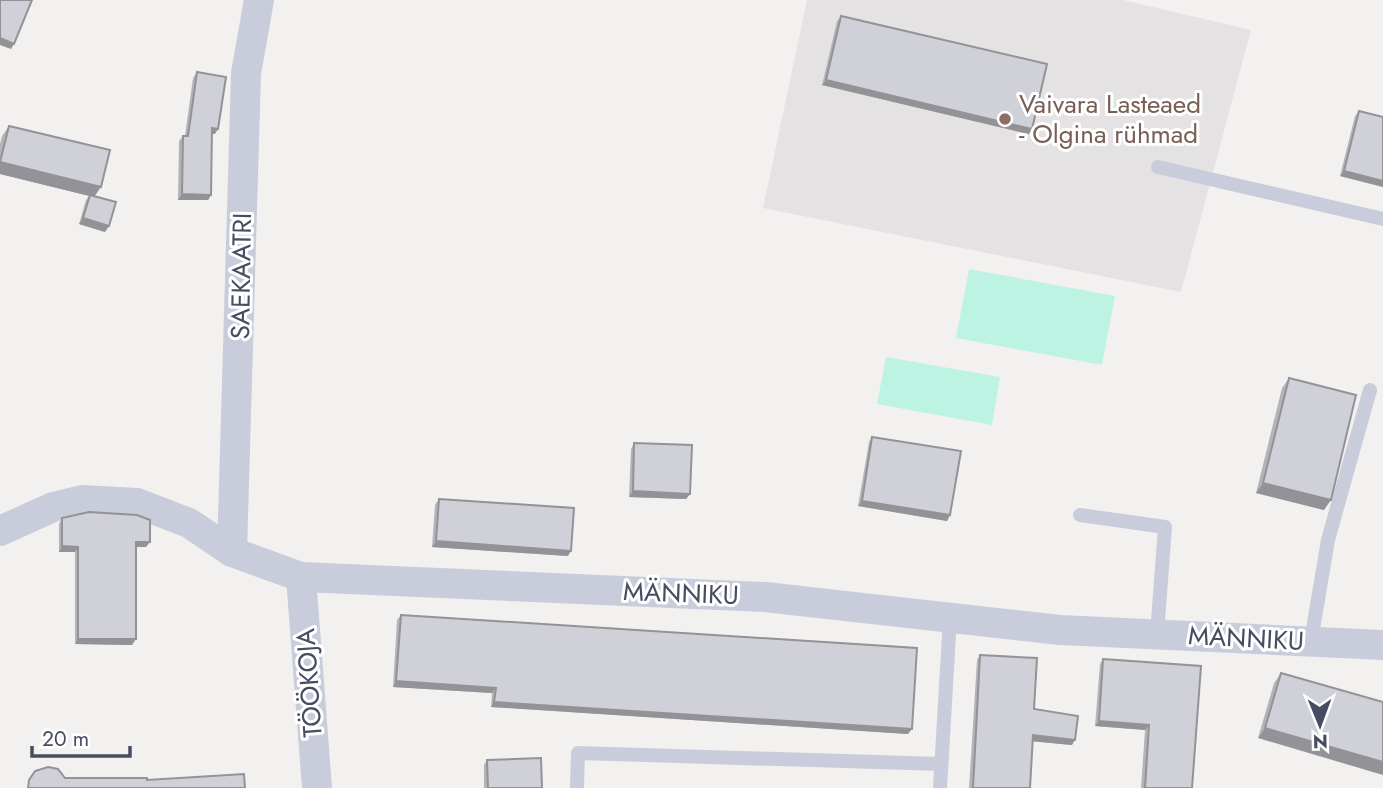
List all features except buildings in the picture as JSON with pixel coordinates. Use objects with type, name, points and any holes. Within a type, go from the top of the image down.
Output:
[{"type":"street","name":"SAEKAATRI","points":[[232,552],[246,72],[259,0]]},
{"type":"street","name":"MÄNNIKU","points":[[2,531],[54,507],[82,500],[137,503],[189,523],[232,552],[301,578],[765,597],[1060,630],[1383,645]]},
{"type":"street","name":"TÖÖKOJA","points":[[301,578],[317,788]]},
{"type":"lane","points":[[1158,167],[1383,219]]},
{"type":"lane","points":[[1311,641],[1328,540],[1370,390]]},
{"type":"lane","points":[[1080,515],[1165,527],[1157,634]]},
{"type":"lane","points":[[940,788],[950,618]]},
{"type":"lane","points":[[578,788],[578,753],[941,764]]},
{"type":"shaded area","name":"Vaivara Lasteaed - Olgina rühmad","points":[[807,0],[1123,0],[1251,30],[1181,292],[763,208]]},
{"type":"green space","points":[[969,269],[1115,296],[1102,365],[956,338]]},
{"type":"green space","points":[[886,357],[1000,377],[992,425],[877,404]]},
{"type":"place","name":"Vaivara Lasteaed - Olgina rühmad","points":[[1005,119]]}]
